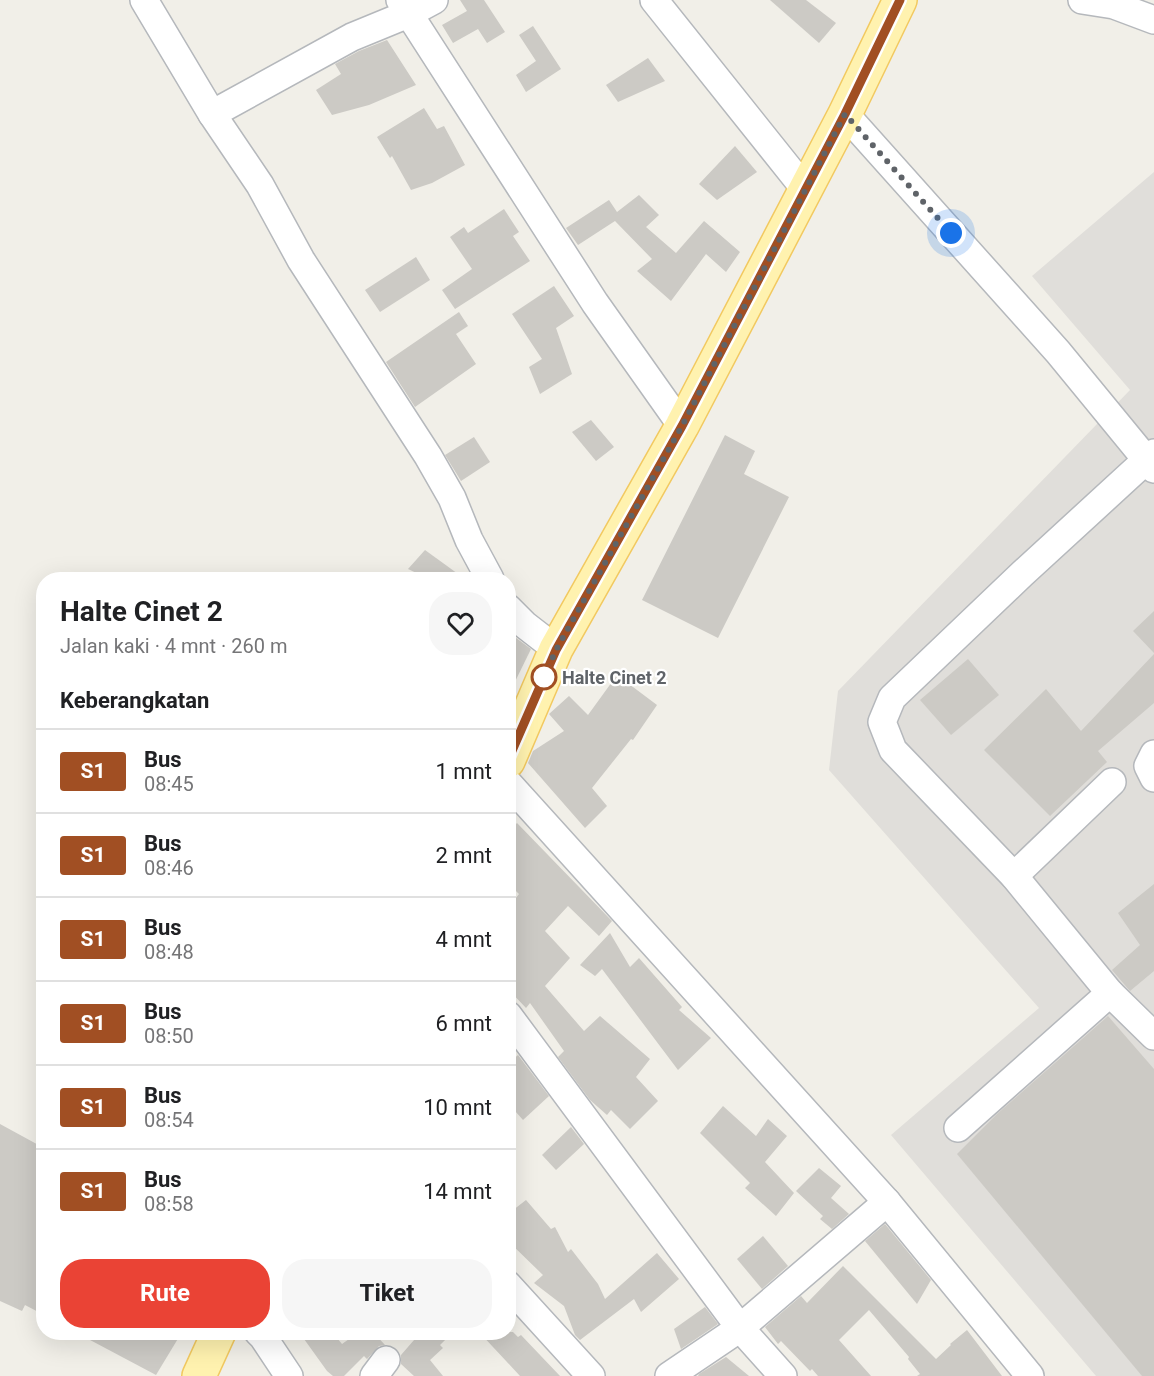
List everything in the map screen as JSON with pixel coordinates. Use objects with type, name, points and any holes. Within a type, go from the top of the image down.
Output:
[{"type":"main road","points":[[516,742],[556,650],[682,426],[845,114],[900,0]]},
{"type":"main road","points":[[199,1376],[215,1340]]},
{"type":"street","points":[[144,0],[212,114],[260,185],[301,260],[428,456],[452,498],[469,540],[486,572]]},
{"type":"street","points":[[212,114],[404,7],[434,0]]},
{"type":"street","points":[[654,0],[805,189]]},
{"type":"street","points":[[1082,0],[1114,5],[1154,20]]},
{"type":"street","points":[[404,7],[595,303],[682,426]]},
{"type":"street","points":[[845,114],[1058,352],[1152,461],[1022,574],[892,698],[882,722],[893,750],[1014,876],[1110,993],[1154,1036]]},
{"type":"street","points":[[516,616],[556,650]]},
{"type":"street","points":[[1154,754],[1148,766],[1154,778]]},
{"type":"street","points":[[1014,876],[1112,782]]},
{"type":"street","points":[[516,792],[886,1202],[1030,1376]]},
{"type":"street","points":[[958,1128],[1110,993]]},
{"type":"street","points":[[516,1026],[740,1328],[783,1376]]},
{"type":"street","points":[[669,1376],[740,1328],[886,1202]]},
{"type":"street","points":[[516,1294],[591,1376]]},
{"type":"street","points":[[266,1340],[289,1376]]},
{"type":"shaded area","points":[[1154,172],[1154,1376],[1096,1376],[891,1135],[1039,1008],[829,770],[838,691],[1130,390],[1032,276]]},
{"type":"building","points":[[460,0],[484,0],[505,32],[487,43],[478,29],[453,43],[442,25],[467,11]]},
{"type":"building","points":[[770,0],[806,0],[836,23],[819,43]]},
{"type":"building","points":[[533,26],[561,69],[526,92],[516,75],[536,61],[519,35]]},
{"type":"building","points":[[387,40],[416,85],[369,105],[332,115],[316,90],[341,74],[335,64]]},
{"type":"building","points":[[648,58],[665,81],[618,102],[606,85]]},
{"type":"building","points":[[424,108],[437,129],[444,126],[465,165],[432,183],[411,190],[392,156],[390,158],[377,137]]},
{"type":"building","points":[[735,146],[757,172],[717,200],[699,184]]},
{"type":"building","points":[[639,195],[659,215],[646,227],[676,253],[704,221],[740,252],[726,272],[706,254],[671,301],[637,271],[652,259],[615,221],[578,245],[566,228],[609,200],[617,212]]},
{"type":"building","points":[[504,209],[519,232],[513,236],[530,261],[455,309],[442,290],[472,269],[450,237],[464,227],[468,233]]},
{"type":"building","points":[[416,257],[430,280],[380,312],[365,290]]},
{"type":"building","points":[[554,286],[574,316],[556,328],[572,374],[540,394],[529,367],[542,359],[512,314]]},
{"type":"building","points":[[459,312],[468,326],[456,334],[476,364],[415,407],[386,362]]},
{"type":"building","points":[[591,420],[614,447],[596,461],[572,432]]},
{"type":"building","points":[[725,435],[755,451],[744,474],[789,497],[718,638],[642,600]]},
{"type":"building","points":[[474,437],[490,462],[461,481],[445,455]]},
{"type":"building","points":[[425,550],[455,572],[414,572],[408,569]]},
{"type":"building","points":[[1154,611],[1154,653],[1133,631]]},
{"type":"building","points":[[516,638],[531,649],[516,680]]},
{"type":"building","points":[[1154,654],[1154,703],[1098,751],[1107,762],[1050,816],[984,750],[1046,689],[1081,731]]},
{"type":"building","points":[[968,659],[999,695],[951,735],[920,700]]},
{"type":"building","points":[[617,675],[657,705],[633,740],[631,739],[592,788],[607,806],[585,828],[528,763],[533,751],[564,731],[549,714],[569,696],[588,715]]},
{"type":"building","points":[[516,824],[612,921],[599,936],[568,906],[545,931],[570,958],[545,986],[584,1031],[600,1016],[650,1059],[636,1077],[658,1101],[630,1129],[611,1110],[607,1115],[590,1100],[558,1057],[564,1051],[530,1003],[526,1008],[516,997],[516,898],[519,894],[516,891]]},
{"type":"building","points":[[1154,884],[1154,971],[1130,991],[1112,970],[1140,945],[1118,913]]},
{"type":"building","points":[[610,933],[630,967],[639,958],[682,1007],[679,1010],[711,1038],[678,1070],[602,969],[595,976],[580,965]]},
{"type":"building","points":[[1108,1016],[1154,1069],[1154,1376],[1142,1376],[957,1154],[997,1114]]},
{"type":"building","points":[[518,1055],[549,1096],[523,1120],[516,1112],[516,1057]]},
{"type":"building","points":[[723,1106],[756,1136],[768,1119],[787,1136],[765,1162],[794,1193],[776,1216],[745,1188],[750,1183],[700,1133]]},
{"type":"building","points":[[0,1124],[36,1144],[36,1311],[25,1305],[22,1311],[0,1301]]},
{"type":"building","points":[[571,1127],[584,1144],[556,1170],[542,1155]]},
{"type":"building","points":[[819,1168],[841,1186],[831,1198],[849,1214],[832,1229],[820,1219],[823,1216],[796,1191]]},
{"type":"building","points":[[526,1200],[551,1229],[555,1227],[568,1252],[571,1249],[598,1284],[605,1299],[657,1253],[679,1279],[641,1312],[634,1299],[580,1340],[575,1335],[564,1306],[534,1283],[543,1275],[516,1249],[516,1208]]},
{"type":"building","points":[[885,1224],[931,1280],[917,1304],[865,1241]]},
{"type":"building","points":[[763,1236],[788,1266],[762,1289],[737,1259]]},
{"type":"building","points":[[843,1266],[936,1359],[967,1330],[1002,1376],[917,1376],[920,1374],[908,1359],[909,1357],[869,1310],[839,1340],[871,1376],[818,1376],[812,1369],[810,1371],[781,1341],[778,1344],[765,1327],[801,1296],[807,1303]]},
{"type":"building","points":[[705,1307],[718,1324],[681,1349],[674,1329]]},
{"type":"building","points":[[516,1335],[518,1337],[521,1335],[560,1376],[520,1376],[486,1340],[516,1340]]},
{"type":"building","points":[[90,1340],[177,1340],[156,1375]]},
{"type":"building","points":[[305,1340],[339,1340],[342,1344],[348,1340],[380,1340],[385,1345],[379,1346],[367,1359],[364,1356],[344,1376],[333,1376]]},
{"type":"building","points":[[414,1340],[445,1340],[440,1345],[443,1348],[430,1360],[443,1376],[414,1376],[401,1364],[401,1355]]},
{"type":"building","points":[[726,1357],[749,1376],[698,1376],[699,1374]]},
{"type":"bus line","name":"S1","points":[[516,742],[556,650],[682,426],[845,114],[900,0]]},
{"type":"place","name":"Halte Cinet 2","points":[[544,677]]},
{"type":"route","points":[[544,677],[556,650],[682,426],[845,114],[951,233]]}]
